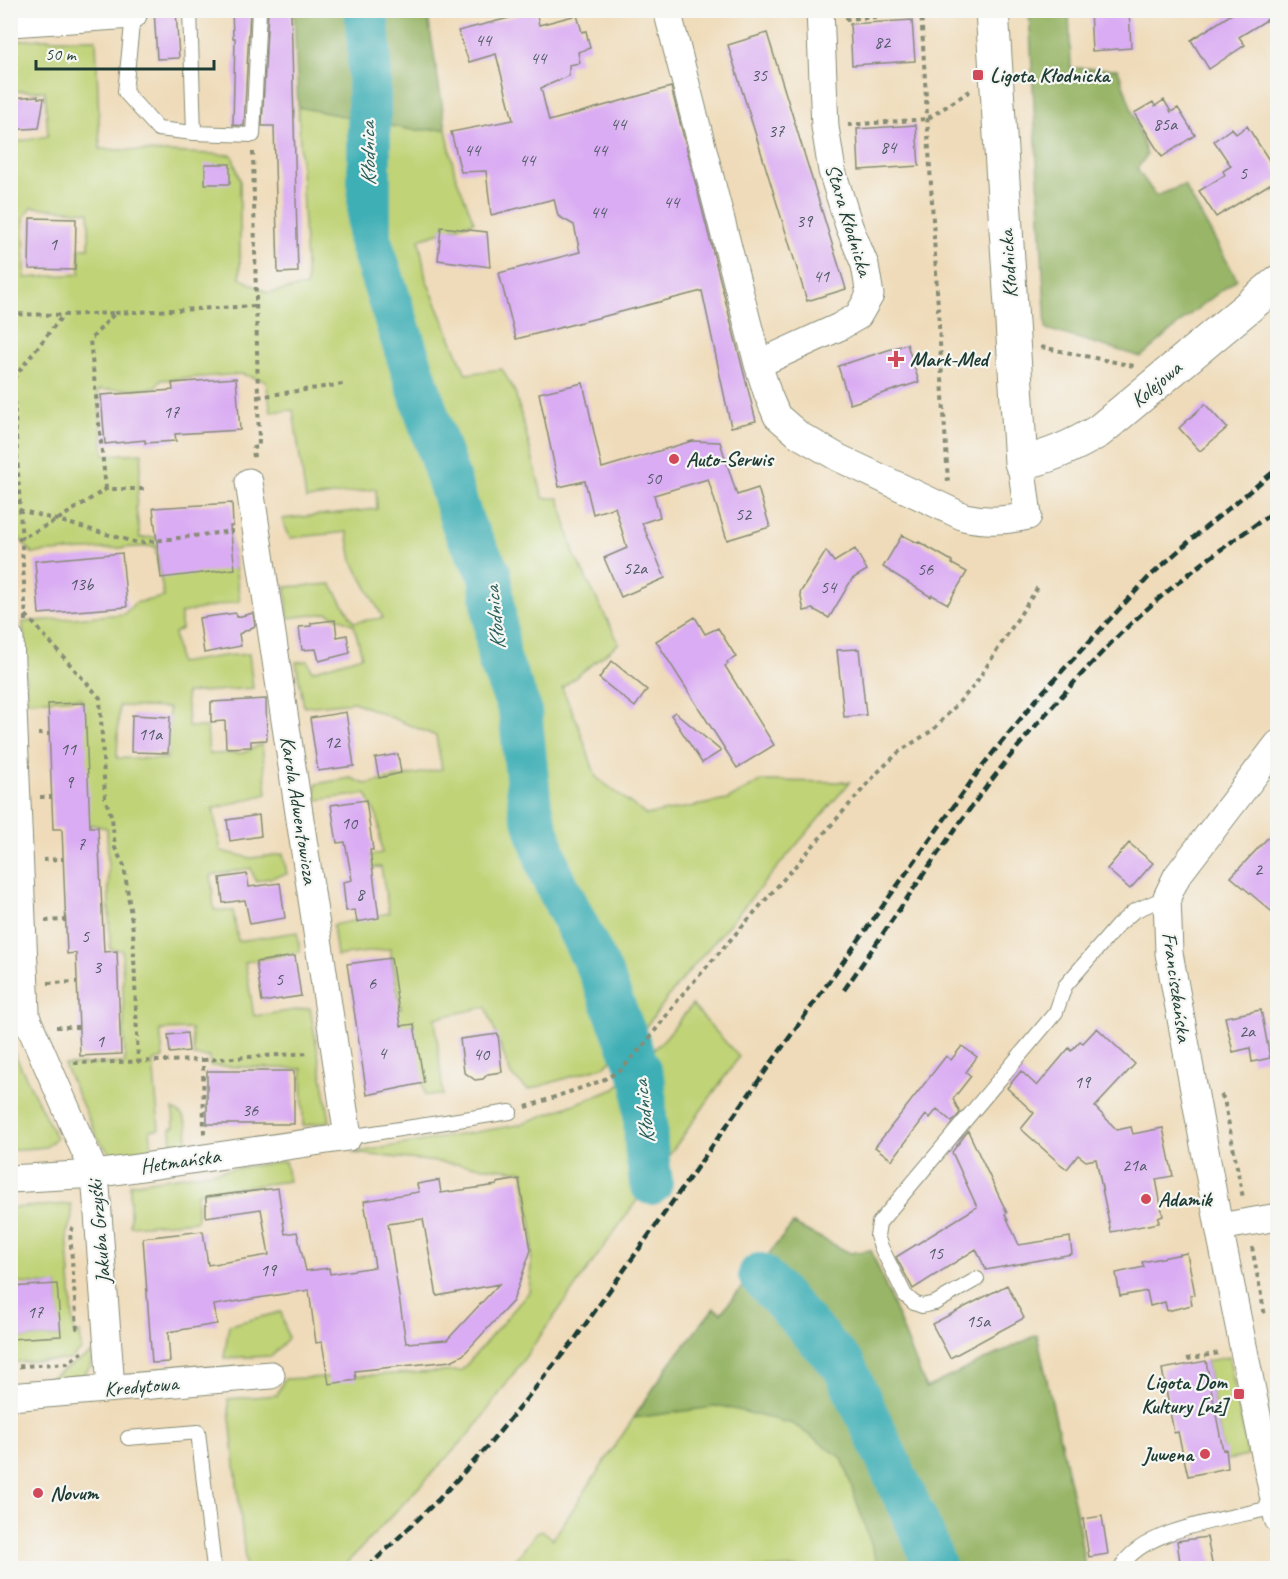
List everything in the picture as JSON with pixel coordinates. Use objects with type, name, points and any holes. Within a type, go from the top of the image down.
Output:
[{"type":"street","points":[[667,10],[758,364],[777,416],[799,435],[839,458],[950,511]]},
{"type":"street","name":"Kłodnicka","points":[[950,511],[964,518],[980,521],[1011,520],[1028,516],[1021,463],[992,10]]},
{"type":"street","points":[[10,23],[133,13]]},
{"type":"street","name":"Stara Kłodnicka","points":[[758,364],[858,316],[870,295],[865,265],[849,226],[832,171],[825,127],[820,16]]},
{"type":"street","name":"Kolejowa","points":[[1021,463],[1076,445],[1099,431],[1278,282]]},
{"type":"street","name":"Karola Adwentowicza","points":[[249,482],[348,1137]]},
{"type":"street","name":"Jakuba Grzyśki","points":[[18,631],[36,1023]]},
{"type":"street","name":"Franciszkańska","points":[[1275,1500],[1219,1227],[1168,953],[1167,897],[1177,876],[1278,744]]},
{"type":"street","name":"Jakuba Grzyśki","points":[[10,990],[36,1023],[95,1174],[111,1388]]},
{"type":"street","name":"Hetmańska","points":[[10,1179],[95,1174],[348,1137]]},
{"type":"street","points":[[1219,1227],[1278,1217]]},
{"type":"street","name":"Kredytowa","points":[[10,1397],[271,1375]]},
{"type":"lane","points":[[190,10],[194,133]]},
{"type":"lane","points":[[133,13],[126,92],[158,129],[253,135],[259,10]]},
{"type":"lane","points":[[977,1279],[935,1303],[922,1306],[914,1303],[905,1295],[880,1247],[877,1236],[879,1223],[1056,1012],[1065,986],[1118,925],[1134,910],[1167,897]]},
{"type":"lane","points":[[348,1137],[510,1112]]},
{"type":"lane","points":[[128,1438],[198,1432],[213,1569]]},
{"type":"lane","points":[[1121,1569],[1131,1554],[1158,1538],[1275,1500]]},
{"type":"path","points":[[820,16],[881,19],[921,12],[974,10]]},
{"type":"path","points":[[921,12],[950,511]]},
{"type":"path","points":[[825,127],[885,125],[927,119],[972,90]]},
{"type":"path","points":[[249,482],[254,471],[253,448],[259,447],[253,135]]},
{"type":"path","points":[[10,314],[63,315],[257,306]]},
{"type":"path","points":[[106,489],[90,340],[115,313]]},
{"type":"path","points":[[18,631],[25,613],[12,378],[63,315]]},
{"type":"path","points":[[1038,346],[1139,368]]},
{"type":"path","points":[[258,397],[343,384]]},
{"type":"path","points":[[10,544],[57,520],[106,489],[146,489]]},
{"type":"path","points":[[10,511],[19,510],[138,543],[244,529]]},
{"type":"path","points":[[510,1112],[601,1081],[621,1070],[648,1040],[681,996],[877,774],[900,751],[933,730],[974,686],[1038,587]]},
{"type":"path","points":[[25,613],[100,698],[105,798],[112,818],[115,848],[124,866],[133,930],[138,1062]]},
{"type":"path","points":[[38,860],[63,859]]},
{"type":"path","points":[[41,921],[66,920]]},
{"type":"path","points":[[44,984],[77,982]]},
{"type":"path","points":[[36,1023],[79,1027]]},
{"type":"path","points":[[70,1063],[203,1060],[313,1053]]},
{"type":"path","points":[[203,1060],[202,1127],[204,1136]]},
{"type":"path","points":[[1218,1090],[1224,1099],[1267,1324]]},
{"type":"path","points":[[10,1367],[68,1363],[84,1352],[82,1331],[77,1328],[70,1232],[76,1222]]},
{"type":"path","points":[[1187,1359],[1221,1353]]},
{"type":"green space","points":[[294,11],[427,11],[446,129],[412,130],[298,107]]},
{"type":"green space","points":[[1029,11],[1069,11],[1071,68],[1118,69],[1147,155],[1137,169],[1156,196],[1184,185],[1237,279],[1193,312],[1141,357],[1046,329]]},
{"type":"green space","points":[[96,39],[100,149],[232,155],[240,180],[240,278],[268,293],[307,286],[298,107],[412,130],[446,129],[455,174],[474,222],[419,239],[426,279],[466,374],[502,369],[515,392],[543,498],[559,498],[574,554],[619,643],[562,688],[578,724],[596,777],[646,815],[727,800],[761,781],[850,782],[679,983],[644,1029],[605,1066],[528,1090],[511,1075],[486,1007],[435,1018],[443,1095],[425,1095],[412,1029],[356,1021],[401,1009],[390,949],[337,956],[333,925],[389,913],[381,867],[364,868],[359,858],[382,853],[378,819],[366,794],[316,800],[316,784],[351,778],[365,784],[442,769],[436,736],[354,702],[304,707],[296,662],[308,661],[312,671],[362,656],[354,625],[328,613],[288,618],[286,587],[331,584],[354,622],[383,618],[352,560],[347,532],[290,538],[282,519],[377,509],[376,489],[306,499],[293,410],[271,412],[266,381],[241,374],[161,380],[155,388],[98,390],[104,455],[142,453],[136,508],[140,538],[230,532],[240,601],[181,613],[181,629],[174,633],[179,663],[249,654],[253,688],[186,693],[188,727],[207,727],[209,754],[243,753],[262,744],[267,794],[213,809],[221,851],[251,858],[283,854],[287,874],[255,881],[251,868],[211,875],[214,910],[233,911],[238,941],[297,932],[300,952],[245,962],[254,1016],[310,1008],[330,1121],[303,1126],[302,1069],[210,1066],[209,1057],[194,1056],[191,1029],[160,1030],[163,1058],[153,1061],[159,1129],[150,1130],[152,1149],[111,1154],[98,1139],[64,1065],[125,1063],[122,950],[110,949],[107,828],[88,824],[81,698],[27,701],[23,622],[124,614],[135,603],[164,597],[155,546],[32,553],[11,529],[10,143],[48,136],[45,91],[11,91],[11,41]],"holes":[[[32,207],[89,212],[89,248],[79,248],[80,274],[25,278],[24,217]],[[119,706],[169,708],[167,759],[117,758]]]},
{"type":"green space","points":[[692,1005],[739,1057],[474,1429],[342,1568],[246,1568],[228,1399],[277,1395],[284,1379],[461,1371],[529,1292],[533,1236],[523,1171],[352,1153],[518,1125],[615,1089],[666,1037]]},
{"type":"green space","points":[[10,1045],[56,1138],[46,1147],[11,1150]]},
{"type":"green space","points":[[173,1109],[182,1116],[187,1124],[188,1130],[184,1146],[172,1147]]},
{"type":"green space","points":[[285,1161],[289,1181],[197,1193],[197,1221],[130,1226],[130,1184]]},
{"type":"green space","points":[[71,1204],[72,1217],[67,1233],[74,1333],[80,1333],[81,1350],[69,1360],[13,1362],[11,1339],[60,1336],[57,1285],[11,1283],[11,1208]]},
{"type":"green space","points":[[793,1224],[850,1253],[871,1250],[926,1388],[1037,1335],[1077,1516],[1085,1568],[509,1568],[537,1532],[542,1530],[553,1539],[669,1365],[714,1308],[721,1313]]},
{"type":"green space","points":[[793,1224],[850,1253],[871,1250],[926,1388],[1037,1335],[1077,1516],[1085,1568],[879,1568],[842,1458],[793,1424],[721,1406],[634,1418],[669,1365],[714,1308],[721,1313]]},
{"type":"green space","points":[[281,1312],[288,1338],[272,1356],[224,1358],[229,1325]]},
{"type":"green space","points":[[92,1353],[90,1367],[80,1379],[27,1391]]},
{"type":"green space","points":[[1229,1357],[1248,1456],[1227,1460],[1225,1450],[1223,1450],[1206,1361]]},
{"type":"building","points":[[154,10],[176,10],[179,58],[157,59]]},
{"type":"building","points":[[232,10],[250,10],[244,126],[233,125],[235,38],[233,38]]},
{"type":"building","points":[[268,10],[291,10],[298,272],[278,273],[274,126],[262,126]]},
{"type":"building","points":[[1090,10],[1129,10],[1131,48],[1092,51]]},
{"type":"building","points":[[1238,10],[1278,10],[1278,13],[1239,37],[1245,45],[1209,69],[1191,40]]},
{"type":"building","points":[[536,11],[539,25],[577,15],[582,32],[586,31],[590,48],[578,52],[580,63],[569,65],[569,76],[541,88],[549,121],[671,87],[756,421],[731,427],[702,291],[516,339],[499,273],[580,252],[574,225],[558,216],[554,199],[491,215],[486,171],[461,172],[451,132],[513,120],[496,54],[469,62],[458,31]]},
{"type":"building","points":[[912,20],[915,61],[852,65],[850,24]]},
{"type":"building","points":[[767,33],[846,289],[807,301],[728,45]]},
{"type":"building","points":[[38,96],[38,98],[44,98],[39,128],[10,130],[10,98]]},
{"type":"building","points":[[1164,100],[1171,112],[1178,108],[1195,135],[1162,157],[1134,113],[1153,102],[1155,106]]},
{"type":"building","points":[[916,125],[919,166],[859,170],[857,129]]},
{"type":"building","points":[[1247,126],[1278,174],[1278,179],[1216,217],[1199,191],[1225,175],[1223,171],[1231,166],[1214,141],[1232,128],[1236,134]]},
{"type":"building","points":[[205,164],[230,164],[230,184],[205,184]]},
{"type":"building","points":[[30,218],[76,219],[75,270],[29,269]]},
{"type":"building","points":[[441,227],[487,232],[490,267],[438,260]]},
{"type":"building","points":[[907,344],[919,382],[850,404],[838,366]]},
{"type":"building","points":[[236,378],[240,430],[175,434],[176,441],[145,443],[145,440],[105,444],[101,395],[173,390],[172,383]]},
{"type":"building","points":[[583,383],[602,468],[692,441],[720,442],[737,495],[758,488],[770,527],[727,540],[708,479],[654,495],[660,517],[642,523],[665,578],[621,597],[604,558],[627,548],[615,507],[593,514],[585,481],[559,487],[539,393]]},
{"type":"building","points":[[1205,404],[1227,428],[1200,451],[1179,428]]},
{"type":"building","points":[[232,503],[233,526],[230,526],[235,569],[161,578],[153,508]]},
{"type":"building","points":[[902,535],[919,542],[967,572],[948,604],[932,595],[931,597],[883,567]]},
{"type":"building","points":[[855,549],[867,570],[852,579],[829,618],[813,609],[804,611],[800,593],[826,551],[834,562]]},
{"type":"building","points":[[122,553],[127,607],[39,614],[35,561]]},
{"type":"building","points":[[236,613],[237,617],[253,613],[255,626],[239,634],[241,646],[204,653],[199,618]]},
{"type":"building","points":[[695,617],[705,634],[718,628],[736,657],[727,662],[725,666],[774,745],[737,768],[656,641]]},
{"type":"building","points":[[335,620],[337,637],[347,635],[350,653],[319,661],[316,649],[302,650],[299,627]]},
{"type":"building","points":[[859,649],[866,715],[844,717],[837,650]]},
{"type":"building","points":[[612,661],[647,690],[635,707],[599,678]]},
{"type":"building","points":[[266,699],[267,740],[251,741],[251,747],[226,748],[225,721],[211,722],[211,702]]},
{"type":"building","points":[[85,703],[90,827],[98,827],[104,952],[117,951],[121,1054],[80,1056],[76,953],[67,954],[62,829],[53,829],[48,704]]},
{"type":"building","points":[[346,712],[354,766],[318,771],[310,718]]},
{"type":"building","points":[[675,712],[721,751],[702,763],[671,715]]},
{"type":"building","points":[[132,715],[170,717],[168,753],[131,752]]},
{"type":"building","points":[[398,754],[401,773],[379,778],[375,758]]},
{"type":"building","points":[[366,800],[379,918],[357,922],[355,910],[346,911],[343,882],[352,880],[345,842],[337,843],[331,805]]},
{"type":"building","points":[[259,815],[261,836],[230,841],[227,820]]},
{"type":"building","points":[[1278,827],[1278,917],[1231,877]]},
{"type":"building","points":[[1129,843],[1153,863],[1130,889],[1107,869]]},
{"type":"building","points":[[247,874],[249,887],[280,883],[285,918],[250,924],[245,900],[223,903],[220,878]]},
{"type":"building","points":[[295,956],[301,996],[262,1002],[256,962]]},
{"type":"building","points":[[391,958],[401,1026],[414,1024],[424,1083],[367,1095],[347,964]]},
{"type":"building","points":[[1261,1010],[1270,1058],[1252,1062],[1250,1048],[1233,1052],[1225,1017]]},
{"type":"building","points":[[1097,1028],[1135,1064],[1095,1107],[1117,1130],[1131,1127],[1133,1134],[1163,1128],[1173,1176],[1156,1179],[1163,1216],[1158,1218],[1159,1223],[1111,1232],[1096,1159],[1086,1161],[1078,1155],[1067,1169],[1059,1163],[1021,1129],[1034,1113],[1007,1088],[1021,1071],[1037,1086],[1069,1048],[1071,1051],[1080,1041],[1083,1043]]},
{"type":"building","points":[[187,1033],[189,1051],[170,1053],[168,1035]]},
{"type":"building","points":[[498,1034],[502,1072],[488,1074],[483,1079],[475,1080],[464,1072],[460,1039]]},
{"type":"building","points":[[962,1046],[977,1057],[966,1072],[971,1076],[953,1099],[960,1113],[952,1122],[937,1109],[930,1118],[926,1115],[892,1160],[875,1147],[946,1056],[951,1060]]},
{"type":"building","points":[[207,1071],[294,1071],[294,1124],[207,1124]]},
{"type":"building","points":[[968,1131],[1007,1213],[1005,1214],[1019,1245],[1070,1237],[1072,1254],[986,1270],[976,1249],[913,1289],[896,1257],[977,1207],[952,1152]]},
{"type":"building","points":[[519,1179],[531,1250],[513,1301],[463,1355],[451,1361],[355,1371],[356,1380],[329,1384],[322,1342],[316,1343],[309,1290],[214,1305],[217,1324],[168,1332],[170,1362],[152,1363],[143,1238],[203,1231],[208,1265],[269,1255],[261,1209],[206,1217],[206,1197],[278,1188],[285,1234],[297,1232],[306,1271],[329,1268],[330,1274],[375,1267],[364,1201],[419,1192],[417,1184],[439,1180],[441,1193],[497,1185],[497,1183]],"holes":[[[423,1219],[437,1296],[499,1284],[447,1340],[406,1343],[388,1224]]]},
{"type":"building","points":[[1187,1253],[1195,1294],[1190,1295],[1192,1305],[1167,1311],[1165,1302],[1150,1306],[1147,1291],[1120,1296],[1116,1273],[1144,1267],[1142,1262]]},
{"type":"building","points":[[57,1284],[61,1336],[10,1339],[10,1287]]},
{"type":"building","points":[[1007,1285],[1024,1318],[950,1358],[932,1324]]},
{"type":"building","points":[[1206,1361],[1223,1450],[1226,1449],[1228,1468],[1188,1476],[1178,1432],[1174,1433],[1162,1369]]},
{"type":"building","points":[[1102,1516],[1108,1554],[1089,1557],[1083,1519]]},
{"type":"building","points":[[1207,1537],[1213,1569],[1181,1569],[1177,1541]]},
{"type":"waterway","name":"Kłodnica","points":[[366,10],[369,46],[369,238],[464,527],[490,575],[499,659],[520,710],[530,807],[551,874],[601,974],[644,1083],[646,1146],[651,1183]]},
{"type":"waterway","name":"Kłodnica","points":[[760,1275],[844,1366],[924,1538],[935,1568]]},
{"type":"railway","points":[[367,1568],[439,1499],[488,1446],[575,1339],[983,765],[1040,695],[1148,578],[1278,468]]},
{"type":"railway","points":[[844,990],[965,815],[1033,728],[1060,698],[1114,640],[1153,604],[1214,555],[1278,509]]},
{"type":"place","name":"Ligota Kłodnicka","points":[[978,75]]},
{"type":"place","name":"Mark-Med","points":[[896,359]]},
{"type":"place","name":"Auto-Serwis","points":[[674,459]]},
{"type":"place","name":"Adamik","points":[[1146,1199]]},
{"type":"place","name":"Ligota Dom Kultury [nż]","points":[[1239,1394]]},
{"type":"place","name":"Juwena","points":[[1205,1454]]},
{"type":"place","name":"Novum","points":[[38,1493]]}]
